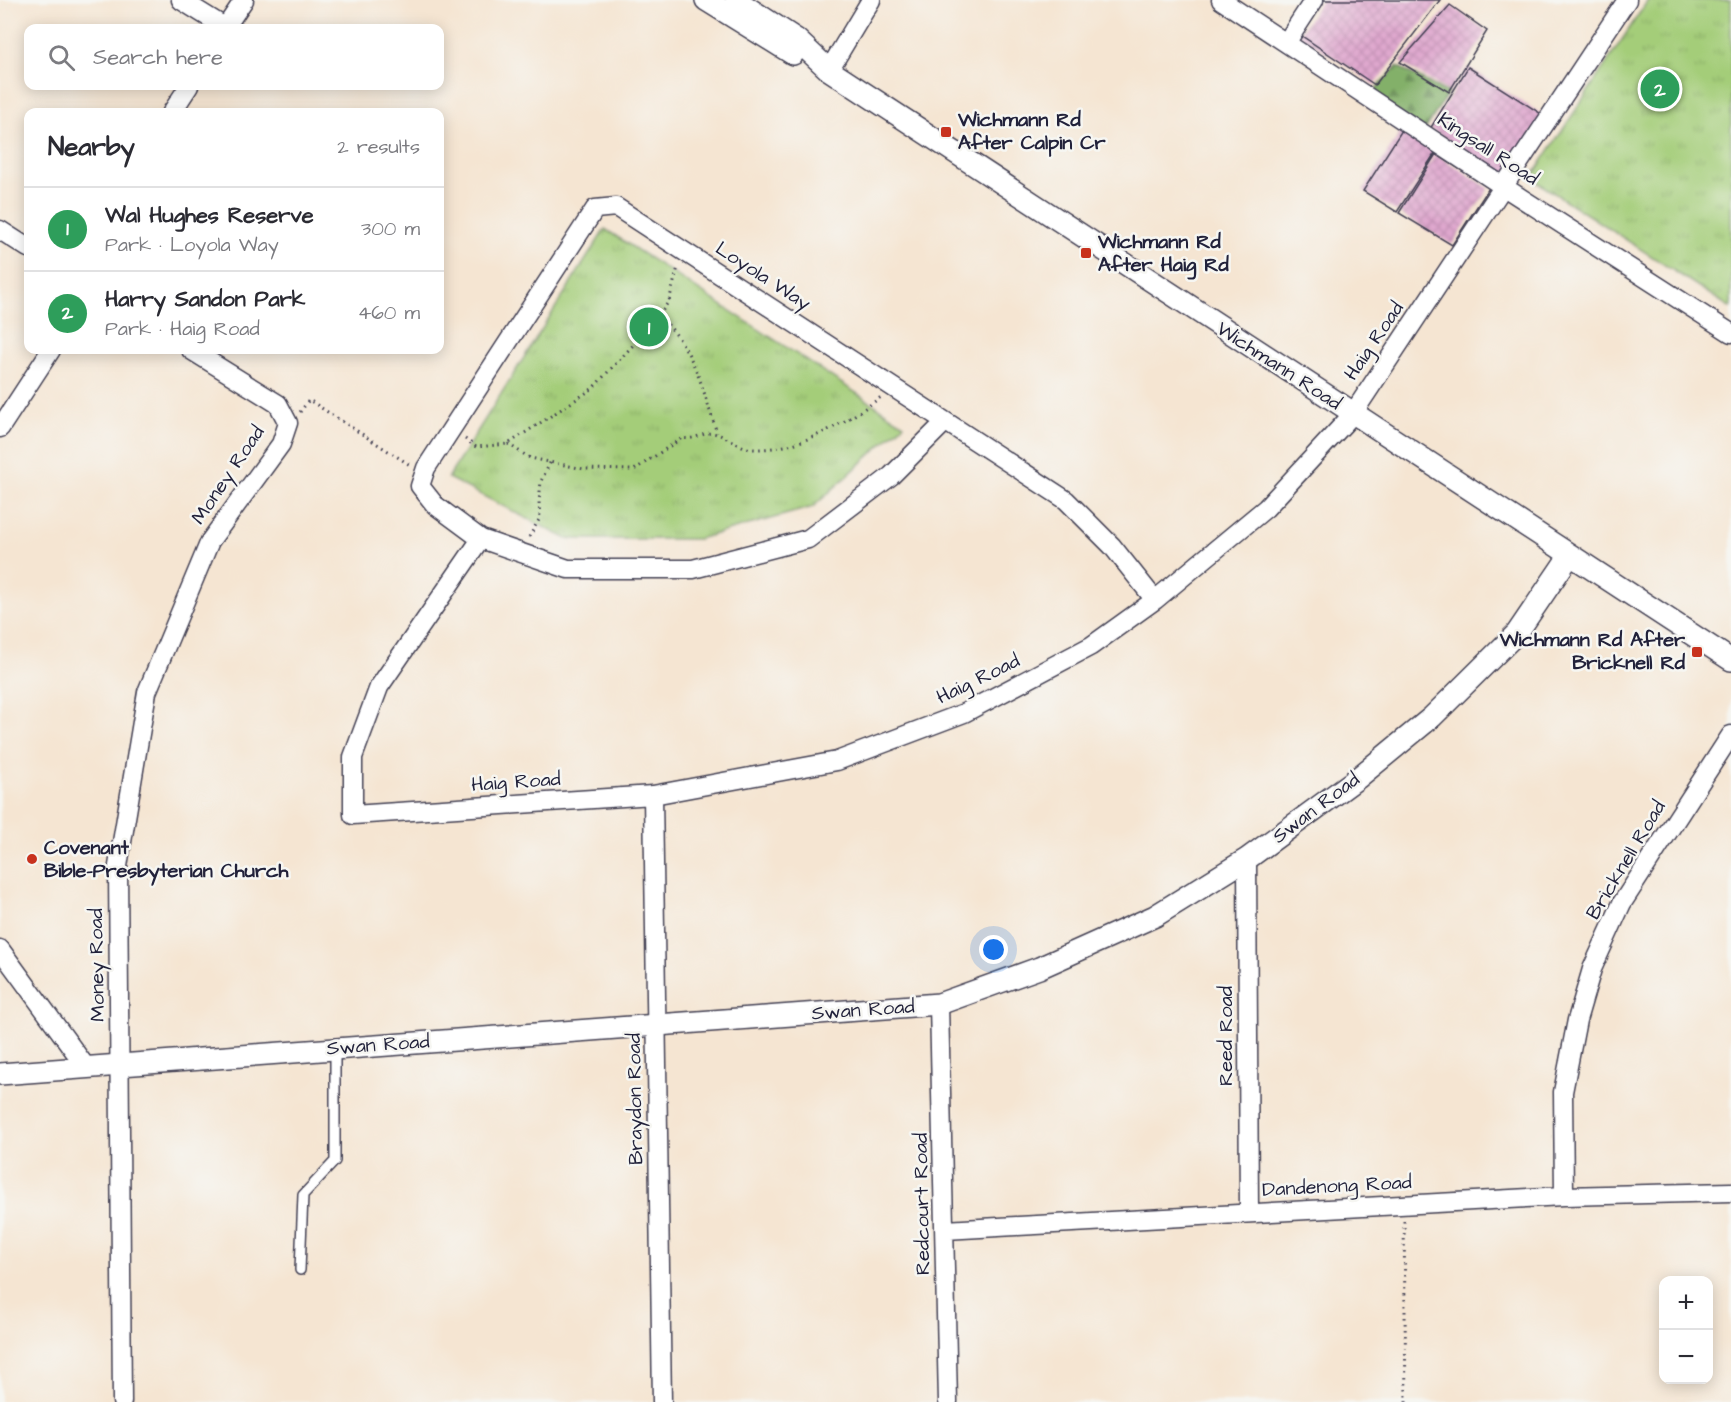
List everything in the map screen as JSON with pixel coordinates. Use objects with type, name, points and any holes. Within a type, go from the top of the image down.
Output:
[{"type":"street","points":[[181,0],[219,24]]},
{"type":"street","points":[[228,24],[244,0]]},
{"type":"street","name":"Wichmann Road","points":[[706,0],[789,51],[830,70],[1352,414],[1731,660]]},
{"type":"street","name":"Wichmann Road","points":[[736,0],[796,39],[830,70]]},
{"type":"street","points":[[830,70],[871,0]]},
{"type":"street","name":"Kingsall Road","points":[[1221,0],[1503,187],[1731,333]]},
{"type":"street","points":[[1286,43],[1314,0]]},
{"type":"street","name":"Haig Road","points":[[481,539],[379,687],[352,757],[352,815],[653,795],[837,761],[964,713],[1091,646],[1155,600],[1266,508],[1352,414],[1627,0]]},
{"type":"street","points":[[175,108],[186,90]]},
{"type":"street","name":"Loyola Way","points":[[422,479],[451,429],[595,209],[616,207],[1066,500],[1112,546],[1155,600]]},
{"type":"street","points":[[0,230],[24,245]]},
{"type":"street","points":[[0,428],[48,354]]},
{"type":"street","points":[[197,354],[278,404],[288,423]]},
{"type":"street","points":[[422,479],[435,505],[481,539],[568,569],[693,569],[808,539],[891,476],[945,422]]},
{"type":"street","name":"Money Road","points":[[122,1402],[122,1064],[118,866],[147,692],[210,541],[280,444],[288,423]]},
{"type":"street","name":"Swan Road","points":[[0,1074],[939,1004],[1039,968],[1155,916],[1247,859],[1359,777],[1432,717],[1517,633],[1570,555]]},
{"type":"street","name":"Bricknell Road","points":[[1564,1196],[1563,1092],[1577,1020],[1592,969],[1622,903],[1731,735]]},
{"type":"street","name":"Braydon Road","points":[[653,795],[662,1402]]},
{"type":"street","name":"Reed Road","points":[[1247,859],[1249,1213]]},
{"type":"street","points":[[0,949],[86,1067]]},
{"type":"street","name":"Redcourt Road","points":[[939,1004],[948,1402]]},
{"type":"street","name":"Dandenong Road","points":[[945,1230],[1564,1196],[1731,1192]]},
{"type":"lane","points":[[300,1270],[300,1202],[307,1189],[335,1161],[335,1048]]},
{"type":"path","points":[[451,429],[476,447],[508,444],[592,389],[659,316],[669,301],[681,250]]},
{"type":"path","points":[[659,316],[675,331],[690,352],[717,434]]},
{"type":"path","points":[[508,444],[530,458],[551,460],[584,469],[634,470],[682,438],[692,440],[707,432],[754,450],[805,441],[864,410],[891,387]]},
{"type":"path","points":[[288,423],[309,400],[422,479]]},
{"type":"path","points":[[519,552],[540,518],[538,502],[542,481],[551,460]]},
{"type":"path","points":[[1404,1205],[1406,1402]]},
{"type":"green space","points":[[1648,0],[1731,0],[1731,308],[1531,178]]},
{"type":"green space","points":[[1397,66],[1448,93],[1425,130],[1370,95]]},
{"type":"green space","points":[[605,229],[904,424],[813,507],[698,539],[567,539],[448,478]]},
{"type":"building","points":[[1322,0],[1440,0],[1375,85],[1299,34]]},
{"type":"building","points":[[1450,5],[1487,31],[1449,92],[1400,62]]},
{"type":"building","points":[[1468,67],[1543,115],[1505,176],[1430,129]]},
{"type":"building","points":[[1402,130],[1435,153],[1397,212],[1363,191]]},
{"type":"building","points":[[1436,154],[1489,188],[1452,245],[1399,213]]},
{"type":"place","name":"Harry Sandon Park","points":[[1660,89]]},
{"type":"place","name":"Wichmann Rd After Calpin Cr","points":[[946,132]]},
{"type":"place","name":"Wichmann Rd After Haig Rd","points":[[1086,253]]},
{"type":"place","name":"Wal Hughes Reserve","points":[[649,327]]},
{"type":"place","name":"Wichmann Rd After Bricknell Rd","points":[[1697,652]]},
{"type":"place","name":"Covenant Bible-Presbyterian Church","points":[[32,859]]}]
